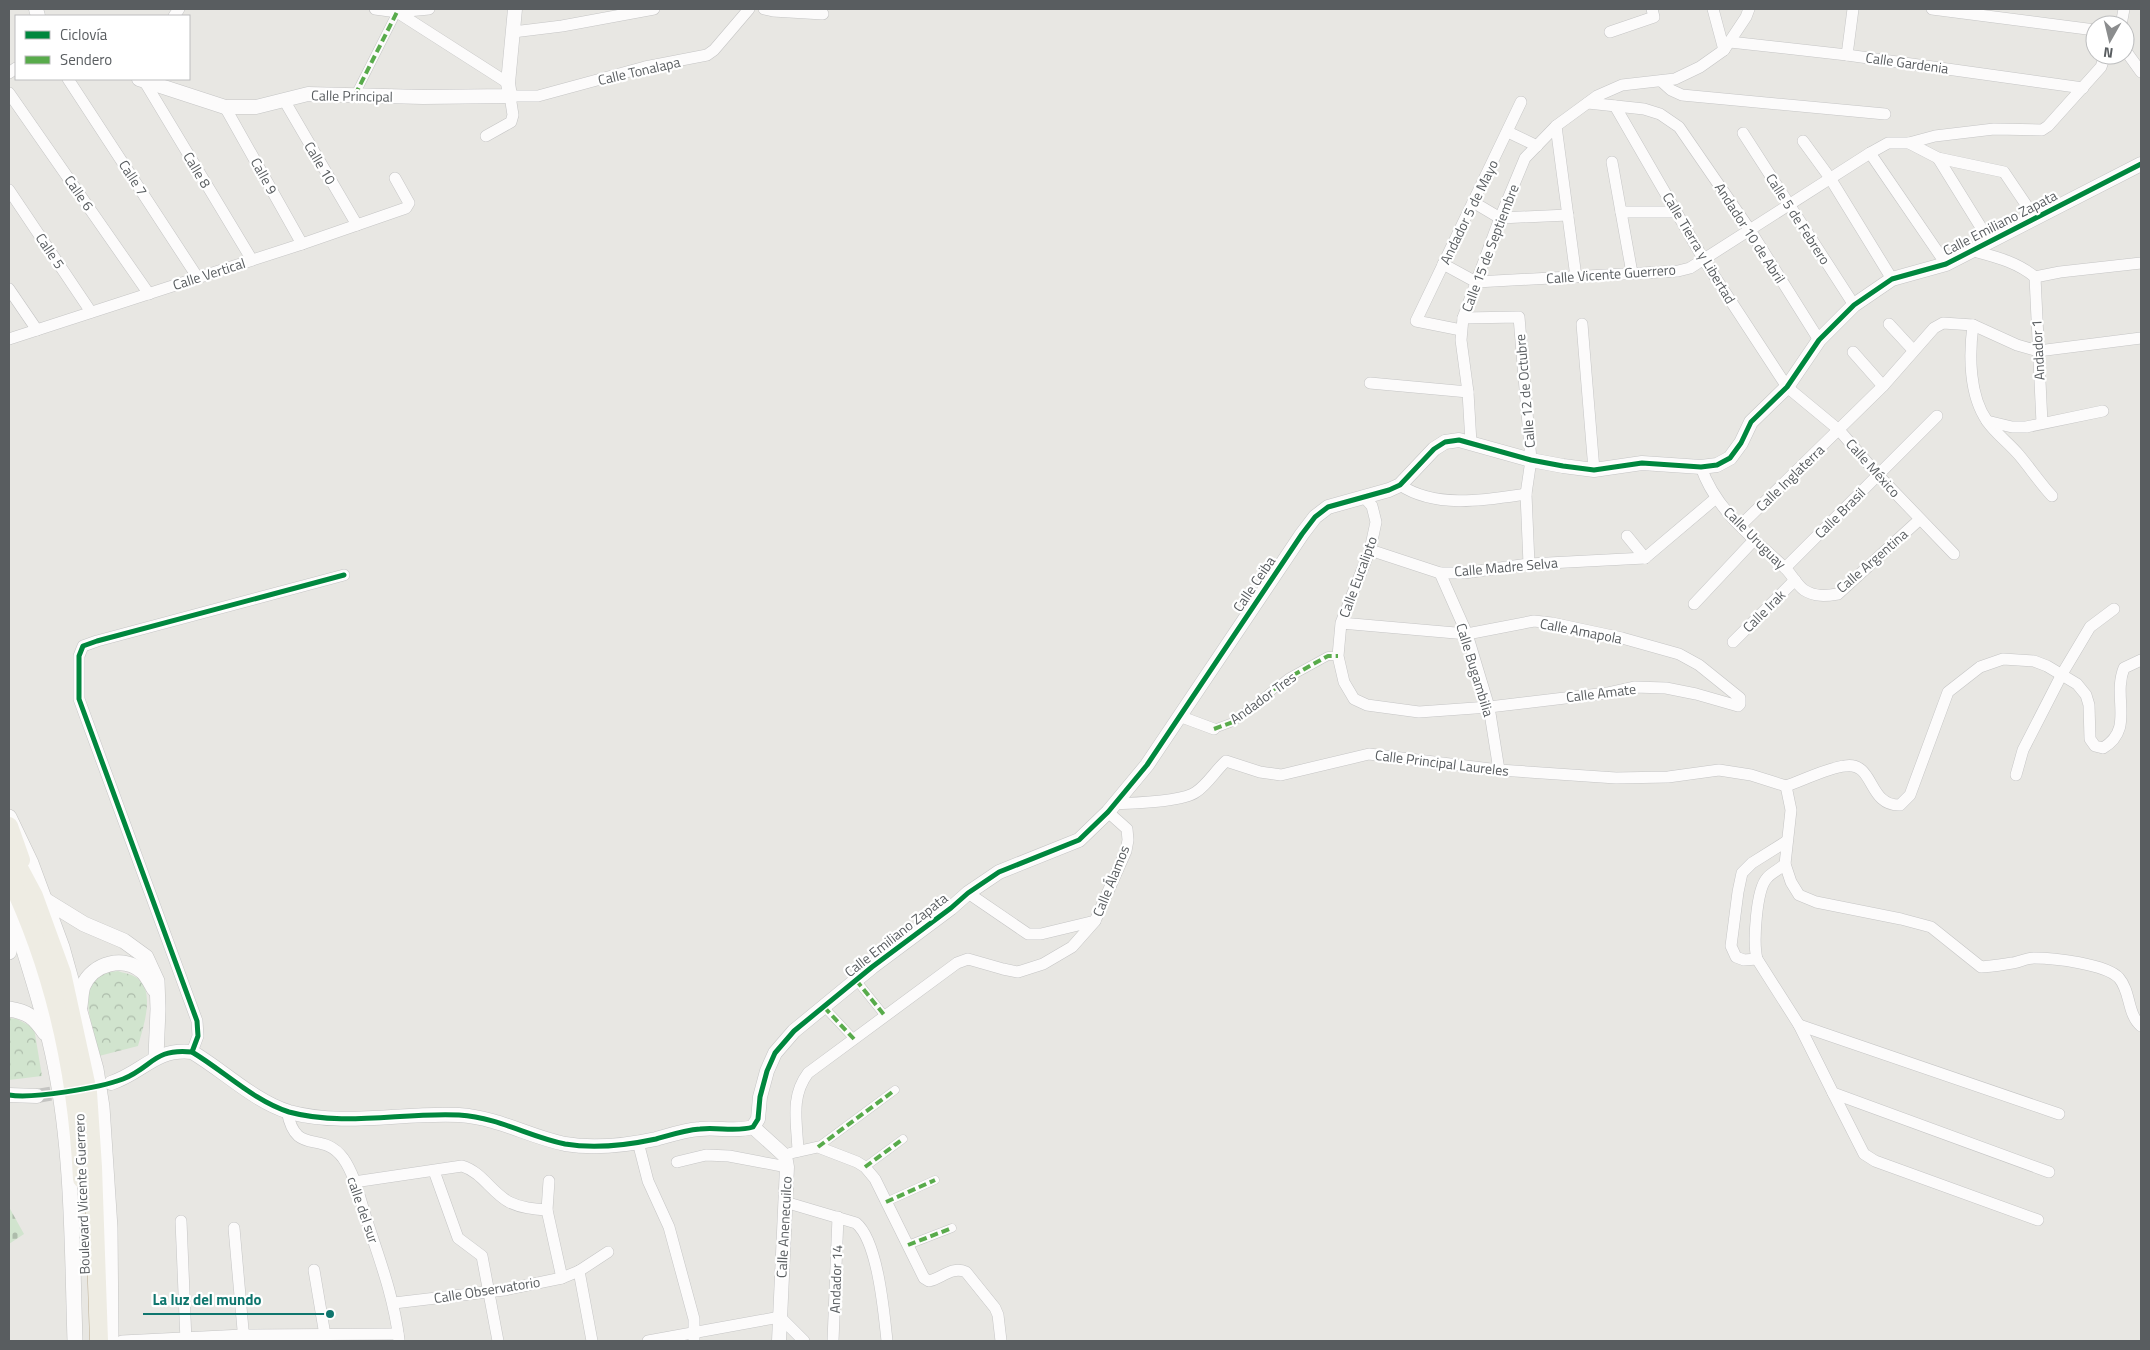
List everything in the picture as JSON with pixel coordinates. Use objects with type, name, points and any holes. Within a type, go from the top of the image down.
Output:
[{"type":"highway","points":[[9,826],[40,898]]},
{"type":"highway","name":"Boulevard Vicente Guerrero","points":[[9,849],[40,898],[62,973],[88,1092],[94,1167],[98,1341]]},
{"type":"highway","name":"Boulevard Vicente Guerrero","points":[[9,876],[25,909],[49,977],[64,1034],[75,1101],[82,1166],[86,1257],[86,1341]]},
{"type":"main road","name":"Boulevard Vicente Guerrero","points":[[9,817],[31,864],[40,898],[62,947],[96,1069],[102,1107],[110,1228],[111,1341]]},
{"type":"main road","points":[[40,898],[84,924],[124,942],[146,957],[157,981],[156,1057]]},
{"type":"main road","name":"Boulevard Vicente Guerrero","points":[[12,912],[40,1001],[55,1066],[68,1160],[75,1341]]},
{"type":"main road","points":[[9,952],[12,912]]},
{"type":"main road","points":[[80,1012],[82,988],[88,976],[94,970],[112,963],[125,963],[144,973],[158,997]]},
{"type":"main road","points":[[9,1009],[35,1018],[48,1037]]},
{"type":"street","points":[[375,9],[397,12],[429,9]]},
{"type":"street","points":[[486,136],[511,122],[513,115],[509,90],[515,9]]},
{"type":"street","points":[[513,32],[562,26],[654,9]]},
{"type":"street","name":"Calle Tonalapa","points":[[509,90],[545,94],[645,67],[707,55],[714,50],[749,9]]},
{"type":"street","points":[[764,9],[823,14]]},
{"type":"street","points":[[1610,32],[1654,17],[1652,9]]},
{"type":"street","points":[[1713,9],[1727,46]]},
{"type":"street","points":[[1727,46],[1746,17],[1749,9]]},
{"type":"street","points":[[1847,55],[1853,9]]},
{"type":"street","points":[[1932,9],[2085,29]]},
{"type":"street","points":[[397,12],[509,90]]},
{"type":"street","points":[[355,95],[397,12]]},
{"type":"street","name":"Calle Gardenia","points":[[1727,46],[1847,55],[2083,88]]},
{"type":"street","name":"Calle 15 de Septiembre","points":[[1471,443],[1468,392],[1461,330],[1463,318],[1500,218],[1525,158],[1556,126],[1597,96],[1622,85],[1675,79],[1700,68],[1727,46]]},
{"type":"street","name":"Calle Vicente Guerrero","points":[[1476,282],[1576,278],[1678,271],[1690,268],[1888,143],[1909,143],[1935,136],[1994,129],[2042,130],[2083,88],[2102,65]]},
{"type":"street","name":"Calle 7","points":[[69,80],[198,278]]},
{"type":"street","name":"Calle 8","points":[[143,80],[252,260]]},
{"type":"street","name":"Calle Principal","points":[[145,80],[225,107],[256,107],[308,94],[423,98],[509,90]]},
{"type":"street","points":[[1661,81],[1671,90],[1682,95],[1885,114]]},
{"type":"street","name":"Calle 6","points":[[9,93],[149,294]]},
{"type":"street","name":"Calle 10","points":[[284,100],[357,225]]},
{"type":"street","name":"Andador 5 de Mayo","points":[[1461,330],[1416,321],[1521,102]]},
{"type":"street","points":[[1588,103],[1615,106]]},
{"type":"street","name":"Andador 10 de Abril","points":[[1615,106],[1644,109],[1660,114],[1679,127],[1750,230],[1818,340]]},
{"type":"street","name":"Calle Tierra y Libertad","points":[[1615,106],[1704,260],[1787,388]]},
{"type":"street","name":"Calle 9","points":[[225,107],[302,244]]},
{"type":"street","points":[[1556,126],[1576,278]]},
{"type":"street","points":[[1508,132],[1537,146]]},
{"type":"street","name":"Calle 5 de Febrero","points":[[1743,133],[1788,206],[1854,305]]},
{"type":"street","points":[[1803,141],[1830,178],[1892,279]]},
{"type":"street","points":[[1909,143],[1938,158],[2004,172],[2035,218]]},
{"type":"street","points":[[1870,153],[1946,264]]},
{"type":"street","points":[[1938,158],[1990,242]]},
{"type":"street","points":[[1612,162],[1632,273]]},
{"type":"street","name":"Calle Emiliano Zapata","points":[[1471,443],[1531,460],[1594,470],[1642,463],[1701,467],[1716,465],[1730,458],[1742,443],[1751,422],[1764,407],[1787,388],[1818,340],[1854,305],[1892,279],[1946,264],[2141,164]]},
{"type":"street","name":"Calle Vertical","points":[[9,339],[302,244],[406,208],[409,203],[395,178]]},
{"type":"street","name":"Calle 5","points":[[9,190],[91,312]]},
{"type":"street","points":[[1473,202],[1500,218],[1568,215]]},
{"type":"street","points":[[1621,212],[1676,212]]},
{"type":"street","points":[[1974,251],[2010,262],[2026,269],[2035,277],[2060,272],[2141,263]]},
{"type":"street","points":[[1443,264],[1476,282]]},
{"type":"street","name":"Andador 1","points":[[2035,277],[2042,423]]},
{"type":"street","points":[[9,289],[36,330]]},
{"type":"street","name":"Calle 12 de Octubre","points":[[1463,318],[1519,317],[1531,460]]},
{"type":"street","name":"Calle Inglaterra","points":[[1741,525],[1883,386],[1913,350],[1934,328],[1943,322],[1973,325],[2017,345],[2038,351]]},
{"type":"street","points":[[1582,324],[1594,470]]},
{"type":"street","points":[[1889,324],[1913,350]]},
{"type":"street","points":[[1973,325],[1970,346],[1971,369],[1980,408],[1988,421],[2052,496]]},
{"type":"street","points":[[2038,351],[2141,338]]},
{"type":"street","points":[[1852,352],[1883,386]]},
{"type":"street","points":[[1370,382],[1468,392]]},
{"type":"street","name":"Calle México","points":[[1787,388],[1839,430],[1919,520],[1954,554]]},
{"type":"street","points":[[1988,421],[2012,427],[2026,428],[2103,411]]},
{"type":"street","name":"Calle Brasil","points":[[1785,568],[1937,416]]},
{"type":"street","name":"Calle Ceiba","points":[[1111,808],[1147,765],[1315,517],[1328,508],[1400,485],[1434,449],[1445,442],[1459,440],[1471,443]]},
{"type":"street","points":[[1529,564],[1526,494],[1531,460]]},
{"type":"street","name":"Calle Uruguay","points":[[1701,467],[1716,498],[1754,540],[1785,568],[1804,590],[1822,597]]},
{"type":"street","points":[[1400,485],[1416,494],[1461,500],[1487,500],[1526,494]]},
{"type":"street","name":"Calle Eucalipto","points":[[1364,497],[1372,506],[1376,522],[1370,550],[1341,623],[1338,656],[1344,682],[1354,699],[1367,704],[1419,712],[1489,707]]},
{"type":"street","points":[[1627,536],[1645,558],[1716,498]]},
{"type":"street","name":"Calle Argentina","points":[[1822,597],[1838,594],[1919,520]]},
{"type":"street","points":[[1694,604],[1754,540]]},
{"type":"street","name":"Calle Madre Selva","points":[[1370,550],[1440,573],[1464,573],[1529,564],[1645,558]]},
{"type":"street","name":"Calle Bugambilia","points":[[1440,573],[1467,634],[1489,707],[1498,770]]},
{"type":"street","points":[[192,1052],[198,1036],[198,1021],[79,699],[79,656],[83,646],[97,641],[344,575]]},
{"type":"street","name":"Calle Irak","points":[[1732,642],[1795,580]]},
{"type":"street","points":[[2016,774],[2022,750],[2062,674],[2090,627],[2114,609]]},
{"type":"street","name":"Calle Amapola","points":[[1341,623],[1467,634],[1534,621],[1552,622],[1622,638],[1679,654],[1699,664],[1740,698],[1740,704]]},
{"type":"street","name":"Andador Tres","points":[[1214,729],[1233,722],[1288,678],[1328,656],[1338,656]]},
{"type":"street","points":[[2141,660],[2124,668],[2119,680],[2122,716],[2119,731],[2113,742],[2103,748],[2095,746],[2090,740],[2091,722],[2086,695],[2077,684],[2062,674],[2034,661],[2003,659],[1980,667],[1959,681],[1948,692],[1910,795],[1900,805],[1890,805],[1882,801],[1872,788],[1866,773],[1857,767],[1845,765],[1786,786],[1791,810],[1786,864],[1791,882],[1799,895],[1816,902],[1901,918],[1931,927],[1981,967],[2033,958],[2106,968],[2118,977],[2127,988],[2133,1013],[2141,1026]]},
{"type":"street","name":"Calle Amate","points":[[1489,707],[1607,693],[1634,687],[1666,688],[1730,704],[1740,704]]},
{"type":"street","points":[[1179,716],[1214,729]]},
{"type":"street","name":"Calle Principal Laureles","points":[[1111,808],[1188,797],[1207,782],[1214,772],[1226,761],[1260,772],[1281,775],[1368,754],[1498,770],[1616,778],[1668,777],[1719,770],[1751,775],[1786,786]]},
{"type":"street","name":"Calle Emiliano Zapata","points":[[753,1127],[758,1118],[763,1084],[775,1053],[794,1031],[856,980],[951,908],[968,892],[999,872],[1079,840],[1111,808]]},
{"type":"street","name":"Calle Álamos","points":[[790,1158],[796,1096],[800,1084],[808,1073],[957,963],[968,959],[1018,972],[1043,964],[1072,948],[1095,921],[1126,851],[1127,829],[1111,808]]},
{"type":"street","points":[[1756,958],[1744,960],[1736,957],[1731,946],[1742,874],[1752,863],[1788,841]]},
{"type":"street","points":[[1752,863],[1765,879]]},
{"type":"street","points":[[1786,864],[1765,879],[1759,897],[1754,947],[1756,958],[1799,1025],[1864,1154],[1875,1161],[2038,1220]]},
{"type":"street","points":[[968,892],[1028,934],[1041,934],[1095,921]]},
{"type":"street","points":[[856,980],[885,1016]]},
{"type":"street","points":[[824,1007],[854,1039]]},
{"type":"street","points":[[1799,1025],[2059,1114]]},
{"type":"street","points":[[111,1083],[137,1072],[156,1057],[167,1053],[192,1052],[259,1097],[287,1111],[319,1118],[434,1115],[475,1116],[494,1120],[567,1144],[599,1146],[638,1142],[699,1129],[722,1127],[746,1130],[753,1127]]},
{"type":"street","points":[[677,1162],[706,1155],[790,1158],[818,1147],[894,1090]]},
{"type":"street","points":[[1833,1092],[2049,1172]]},
{"type":"street","points":[[9,1095],[37,1096]]},
{"type":"street","name":"calle del sur","points":[[287,1111],[294,1134],[304,1140],[329,1146],[338,1152],[344,1160],[354,1182],[394,1303],[398,1337]]},
{"type":"street","name":"Calle Anenecuilco","points":[[753,1127],[790,1158],[785,1202],[779,1341]]},
{"type":"street","points":[[864,1167],[903,1139]]},
{"type":"street","points":[[638,1142],[648,1182],[672,1235],[694,1319],[694,1336]]},
{"type":"street","points":[[818,1147],[864,1167],[875,1179],[924,1278],[928,1280],[937,1279],[959,1269],[966,1272],[995,1308],[998,1315],[1001,1341]]},
{"type":"street","points":[[354,1182],[462,1166],[471,1169],[508,1202],[526,1208],[547,1210]]},
{"type":"street","points":[[434,1171],[458,1238],[482,1256],[498,1341]]},
{"type":"street","points":[[886,1202],[935,1180]]},
{"type":"street","points":[[550,1181],[547,1210],[562,1278]]},
{"type":"street","points":[[785,1202],[856,1223],[861,1227],[874,1263],[887,1341]]},
{"type":"street","name":"Andador 14","points":[[833,1341],[838,1218]]},
{"type":"street","points":[[181,1221],[186,1340]]},
{"type":"street","points":[[234,1228],[244,1338]]},
{"type":"street","points":[[908,1245],[952,1228]]},
{"type":"street","name":"Calle Observatorio","points":[[394,1303],[489,1292],[562,1278],[579,1271],[608,1252]]},
{"type":"street","points":[[314,1270],[326,1338]]},
{"type":"street","points":[[579,1271],[592,1341]]},
{"type":"street","points":[[648,1341],[694,1336],[780,1317],[804,1341]]},
{"type":"street","points":[[122,1341],[398,1337]]},
{"type":"green space","points":[[118,971],[137,978],[143,984],[147,1000],[145,1020],[138,1046],[99,1056],[89,1011],[88,999],[90,988],[94,979],[102,973]]},
{"type":"green space","points":[[9,1018],[17,1019],[34,1028],[42,1076],[9,1080]]},
{"type":"green space","points":[[9,1207],[24,1234],[9,1244]]},
{"type":"tunnel","points":[[37,1096],[71,1090]]},
{"type":"marked path","points":[[355,95],[397,12]]},
{"type":"marked path","points":[[1214,729],[1233,722],[1288,678],[1328,656],[1338,656]]},
{"type":"marked path","points":[[856,980],[885,1016]]},
{"type":"marked path","points":[[824,1007],[854,1039]]},
{"type":"marked path","points":[[818,1147],[895,1090]]},
{"type":"marked path","points":[[865,1167],[903,1139]]},
{"type":"marked path","points":[[886,1202],[935,1180]]},
{"type":"marked path","points":[[908,1245],[952,1228]]},
{"type":"cycle path","points":[[9,1095],[49,1094],[98,1086],[123,1079],[169,1053],[192,1052],[264,1101],[289,1112],[310,1116],[352,1119],[459,1115],[501,1123],[551,1141],[588,1146],[634,1143],[694,1130],[753,1127],[758,1119],[760,1097],[767,1071],[775,1053],[794,1031],[872,967],[951,908],[968,893],[999,872],[1079,840],[1108,812],[1147,765],[1302,534],[1315,517],[1328,507],[1389,490],[1400,485],[1434,449],[1445,442],[1459,440],[1531,460],[1594,470],[1642,463],[1701,467],[1717,465],[1730,458],[1741,443],[1751,422],[1787,387],[1819,340],[1854,305],[1892,279],[1946,264],[2141,164]]},
{"type":"cycle path","points":[[192,1052],[198,1036],[197,1021],[79,699],[79,656],[83,646],[97,641],[344,575]]},
{"type":"place","name":"La luz del mundo","points":[[330,1314]]}]
